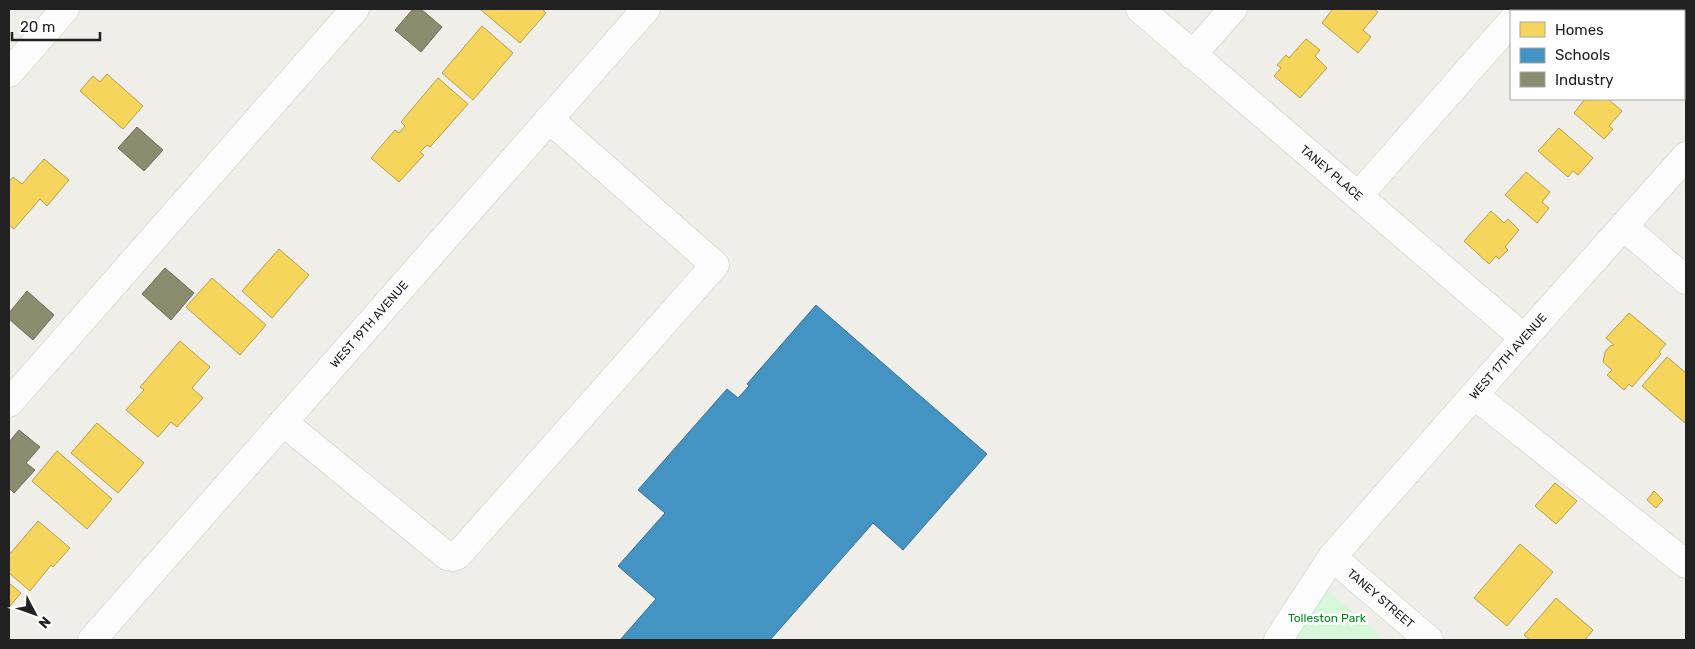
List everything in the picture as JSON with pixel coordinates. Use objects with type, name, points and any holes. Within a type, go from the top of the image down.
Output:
[{"type":"street","points":[[9,73],[65,9]]},
{"type":"street","points":[[9,403],[355,9]]},
{"type":"street","name":"TANEY PLACE","points":[[1140,9],[1524,338]]},
{"type":"street","points":[[1192,55],[1233,9]]},
{"type":"street","name":"WEST 19TH AVENUE","points":[[92,640],[549,119],[635,13]]},
{"type":"street","points":[[1358,196],[1510,23]]},
{"type":"street","points":[[284,422],[448,556],[453,557],[458,555],[715,265],[549,119]]},
{"type":"street","name":"WEST 17TH AVENUE","points":[[1278,640],[1332,558],[1686,156]]},
{"type":"street","points":[[1624,227],[1686,280]]},
{"type":"street","points":[[1474,395],[1686,564]]},
{"type":"street","name":"TANEY STREET","points":[[1332,558],[1429,640]]},
{"type":"green space","name":"Tolleston Park","points":[[1322,586],[1385,640],[1289,640]]},
{"type":"building: Homes","points":[[480,9],[542,9],[546,13],[520,43]]},
{"type":"building: Homes","points":[[1331,9],[1374,9],[1378,12],[1363,30],[1371,37],[1358,53],[1322,23]]},
{"type":"building: Homes","points":[[1686,17],[1685,40],[1685,18]]},
{"type":"building: Homes","points":[[482,26],[513,53],[473,100],[442,73]]},
{"type":"building: Homes","points":[[1306,39],[1320,50],[1315,56],[1327,68],[1300,98],[1274,76],[1281,68],[1277,65],[1286,55],[1289,58]]},
{"type":"building: Homes","points":[[107,74],[143,106],[123,129],[80,91],[93,76],[100,82]]},
{"type":"building: Homes","points":[[438,78],[468,104],[430,147],[427,145],[420,152],[424,155],[399,182],[371,158],[395,130],[399,133],[405,126],[401,122]]},
{"type":"building: Homes","points":[[1584,100],[1609,100],[1622,111],[1609,126],[1613,129],[1604,139],[1574,113]]},
{"type":"building: Homes","points":[[1559,128],[1593,158],[1578,175],[1573,171],[1568,177],[1538,151]]},
{"type":"building: Homes","points":[[44,159],[69,180],[47,206],[40,199],[14,229],[9,225],[9,182],[13,177],[22,184]]},
{"type":"building: Homes","points":[[1526,172],[1550,192],[1542,202],[1549,208],[1537,223],[1505,195]]},
{"type":"building: Homes","points":[[1491,211],[1504,223],[1508,219],[1519,230],[1505,247],[1508,250],[1499,259],[1496,256],[1489,264],[1464,241]]},
{"type":"building: Homes","points":[[279,249],[309,275],[272,318],[242,291]]},
{"type":"building: Homes","points":[[212,278],[266,325],[240,355],[186,307]]},
{"type":"building: Homes","points":[[1629,313],[1666,344],[1659,352],[1661,354],[1632,387],[1629,384],[1624,390],[1607,375],[1612,370],[1603,362],[1605,352],[1610,346],[1614,345],[1606,338]]},
{"type":"building: Homes","points":[[180,341],[210,367],[192,388],[203,398],[177,427],[171,422],[158,437],[126,410],[144,390],[140,387]]},
{"type":"building: Homes","points":[[1667,357],[1686,373],[1685,423],[1642,386]]},
{"type":"building: Homes","points":[[97,423],[144,463],[118,493],[71,453]]},
{"type":"building: Homes","points":[[57,451],[112,499],[87,529],[32,481]]},
{"type":"building: Homes","points":[[1555,483],[1577,501],[1556,524],[1535,506]]},
{"type":"building: Homes","points":[[1654,491],[1663,500],[1656,508],[1647,500]]},
{"type":"building: Homes","points":[[38,521],[70,548],[53,567],[51,565],[30,591],[9,573],[9,555]]},
{"type":"building: Homes","points":[[1520,544],[1553,572],[1507,626],[1474,598]]},
{"type":"building: Homes","points":[[9,583],[21,593],[9,607]]},
{"type":"building: Homes","points":[[1556,598],[1593,630],[1585,640],[1530,640],[1524,635]]},
{"type":"building: Schools","points":[[816,305],[987,454],[903,550],[873,523],[770,640],[620,640],[656,599],[618,566],[665,513],[638,490],[727,389],[738,398],[749,386],[747,384]]},
{"type":"building: Industry","points":[[413,9],[421,9],[442,27],[421,52],[395,30]]},
{"type":"building: Industry","points":[[137,127],[163,150],[144,171],[118,148]]},
{"type":"building: Industry","points":[[165,268],[194,293],[171,320],[142,294]]},
{"type":"building: Industry","points":[[27,291],[54,315],[33,340],[9,319],[9,313]]},
{"type":"building: Industry","points":[[19,430],[40,447],[26,463],[35,470],[14,493],[9,488],[9,442]]}]
